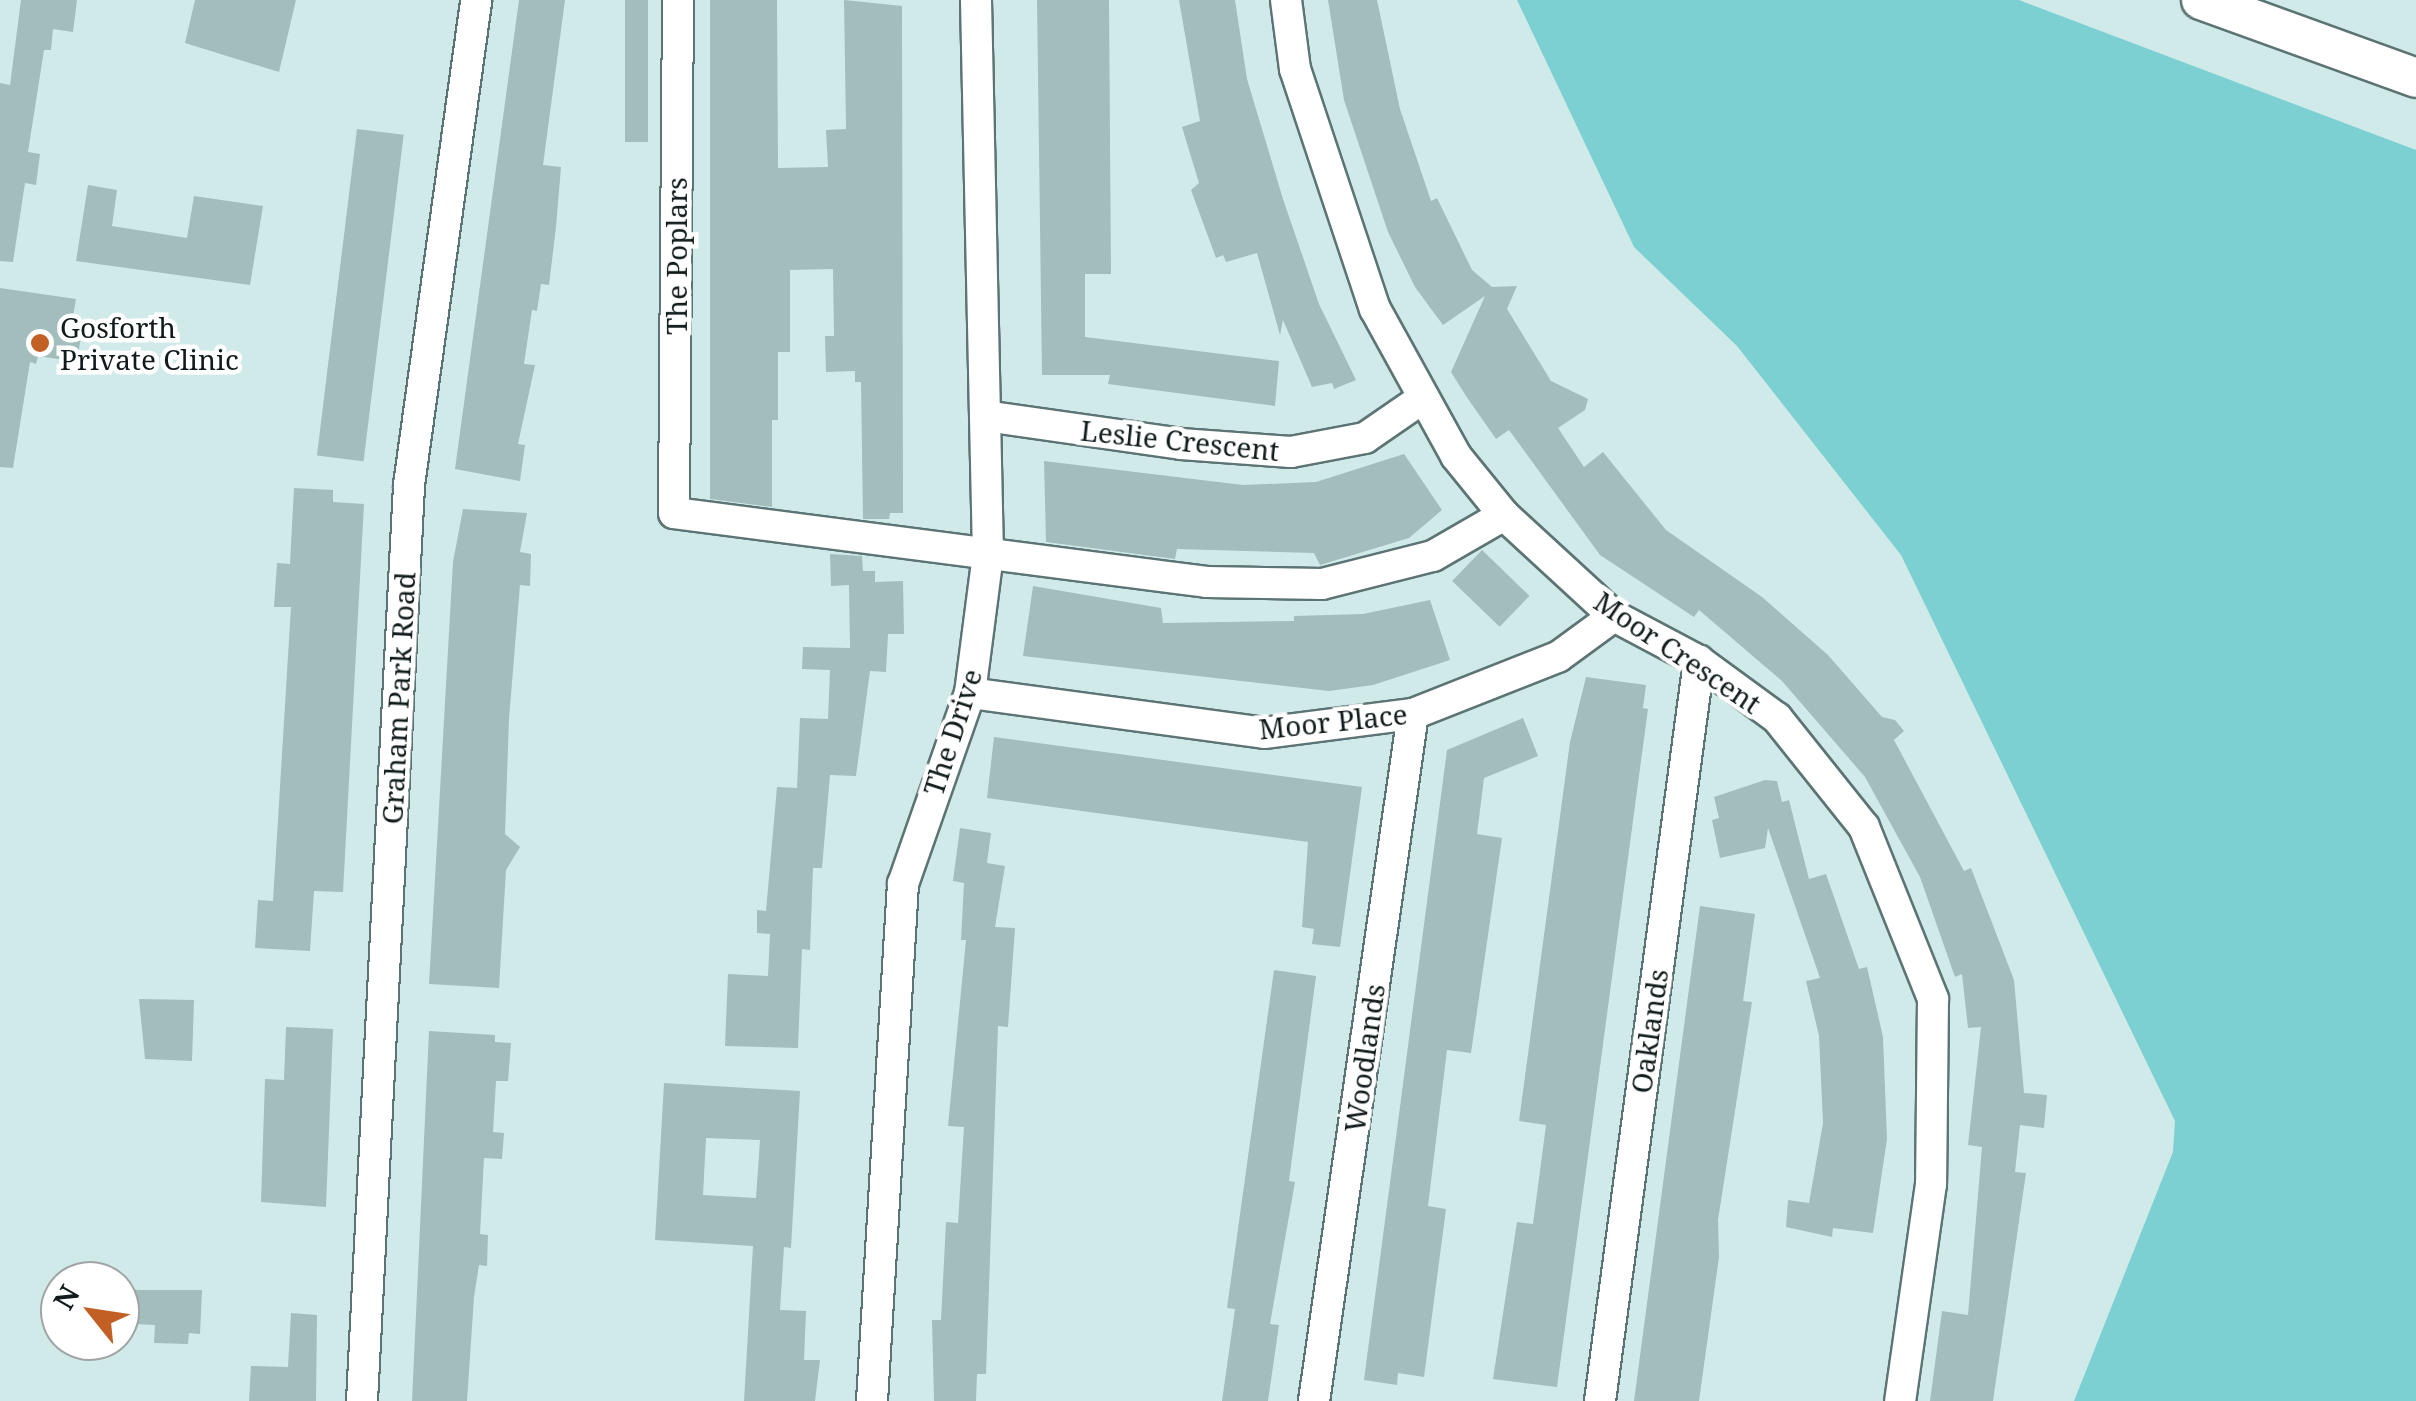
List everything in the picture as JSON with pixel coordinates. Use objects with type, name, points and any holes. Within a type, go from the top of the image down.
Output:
[{"type":"main road","points":[[2201,0],[2416,78]]},
{"type":"street","name":"Graham Park Road","points":[[362,1401],[409,485],[476,0]]},
{"type":"street","name":"The Poplars","points":[[678,0],[674,513],[988,555]]},
{"type":"street","name":"The Drive","points":[[872,1401],[903,884],[970,693],[988,555],[976,0]]},
{"type":"street","name":"Moor Crescent","points":[[1286,0],[1295,69],[1322,162],[1376,309],[1456,456],[1504,515],[1614,616],[1699,661],[1777,718],[1864,827],[1933,999],[1931,1184],[1900,1401]]},
{"type":"street","name":"Leslie Crescent","points":[[985,416],[1181,444],[1291,452],[1365,438],[1423,398]]},
{"type":"street","points":[[988,555],[1208,582],[1322,584],[1433,556],[1504,515]]},
{"type":"street","name":"Moor Place","points":[[970,693],[1264,734],[1413,714],[1558,657],[1614,616]]},
{"type":"street","name":"Oaklands","points":[[1600,1401],[1699,661]]},
{"type":"street","name":"Woodlands","points":[[1314,1401],[1413,714]]},
{"type":"shaded area","points":[[1517,0],[2019,0],[2416,150],[2416,1401],[2074,1401],[2173,1152],[2175,1121],[1901,555],[1737,346],[1634,247]]},
{"type":"building","points":[[21,0],[77,0],[73,32],[53,29],[51,50],[44,50],[28,152],[40,154],[36,185],[25,183],[13,262],[0,261],[0,83],[10,85]]},
{"type":"building","points":[[195,0],[296,0],[279,72],[185,43]]},
{"type":"building","points":[[519,0],[565,0],[543,165],[561,167],[556,227],[549,285],[541,284],[537,311],[532,310],[524,364],[535,365],[518,444],[525,445],[520,481],[455,469]]},
{"type":"building","points":[[625,0],[648,0],[648,142],[625,142]]},
{"type":"building","points":[[710,0],[777,0],[778,168],[828,167],[826,130],[846,129],[844,0],[902,6],[903,513],[890,513],[889,519],[863,519],[861,382],[855,382],[855,371],[826,372],[825,336],[834,336],[833,269],[790,270],[790,352],[778,352],[778,420],[772,420],[772,507],[710,499]]},
{"type":"building","points":[[1037,0],[1109,0],[1111,274],[1085,274],[1085,337],[1279,361],[1275,406],[1108,384],[1110,375],[1042,375]]},
{"type":"building","points":[[1179,0],[1235,0],[1247,79],[1283,199],[1319,304],[1356,380],[1334,389],[1332,383],[1312,387],[1283,320],[1280,335],[1257,253],[1226,262],[1223,255],[1216,258],[1191,190],[1199,183],[1182,127],[1200,121]]},
{"type":"building","points":[[1328,0],[1377,0],[1400,109],[1431,201],[1437,198],[1472,270],[1492,287],[1517,286],[1507,309],[1551,381],[1588,399],[1585,410],[1558,428],[1584,467],[1603,452],[1666,530],[1762,597],[1828,655],[1882,717],[1895,720],[1904,731],[1894,740],[1964,871],[1971,868],[2014,980],[2024,1093],[2047,1095],[2044,1128],[2020,1125],[2015,1172],[2026,1173],[1993,1401],[1930,1401],[1942,1311],[1968,1315],[1982,1147],[1968,1145],[1981,1027],[1968,1028],[1962,974],[1955,977],[1920,877],[1865,777],[1782,681],[1699,610],[1694,617],[1600,555],[1509,430],[1496,439],[1466,396],[1451,372],[1485,296],[1443,325],[1415,287],[1388,232],[1344,100]]},
{"type":"building","points":[[357,129],[404,135],[364,461],[317,456]]},
{"type":"building","points":[[88,185],[117,190],[112,226],[187,238],[194,196],[263,206],[250,285],[76,261]]},
{"type":"building","name":"Gosforth Private Clinic","points":[[0,288],[76,299],[71,328],[82,330],[77,362],[38,356],[36,364],[30,362],[13,468],[0,467]]},
{"type":"building","points":[[1404,454],[1442,510],[1409,538],[1320,565],[1314,553],[1177,549],[1175,559],[1046,542],[1044,461],[1243,485],[1316,482]]},
{"type":"building","points":[[294,488],[333,490],[333,502],[364,504],[343,892],[314,891],[310,951],[255,948],[258,900],[273,901],[291,607],[274,607],[277,563],[290,564]]},
{"type":"building","points":[[463,509],[527,513],[520,552],[531,554],[530,586],[520,585],[509,719],[505,834],[520,847],[506,870],[499,988],[429,984],[453,562]]},
{"type":"building","points":[[1482,550],[1529,596],[1500,627],[1452,581]]},
{"type":"building","points":[[830,554],[862,556],[863,571],[875,571],[875,582],[903,581],[904,634],[888,634],[886,672],[870,671],[856,776],[830,775],[822,868],[813,868],[810,950],[802,949],[798,1048],[725,1046],[728,974],[768,976],[770,934],[757,933],[757,910],[766,911],[777,787],[797,788],[800,718],[828,719],[830,670],[802,669],[803,647],[850,648],[849,585],[831,586]]},
{"type":"building","points":[[1033,586],[1161,608],[1163,623],[1294,621],[1294,616],[1363,614],[1430,600],[1450,660],[1373,685],[1329,691],[1023,656]]},
{"type":"building","points":[[1586,677],[1646,685],[1643,708],[1648,709],[1557,1387],[1493,1379],[1517,1222],[1533,1224],[1546,1125],[1519,1121],[1570,742]]},
{"type":"building","points":[[1523,718],[1538,756],[1484,778],[1477,834],[1502,838],[1471,1053],[1447,1050],[1428,1206],[1446,1209],[1424,1377],[1398,1373],[1397,1385],[1364,1380],[1447,750]]},
{"type":"building","points":[[994,737],[1362,787],[1340,947],[1312,944],[1314,929],[1302,927],[1308,842],[987,798]]},
{"type":"building","points":[[1765,780],[1777,781],[1782,802],[1789,800],[1809,879],[1826,874],[1859,969],[1867,967],[1883,1037],[1887,1139],[1873,1233],[1833,1228],[1832,1237],[1786,1227],[1788,1200],[1809,1203],[1823,1123],[1819,1036],[1806,981],[1820,978],[1768,828],[1765,848],[1720,858],[1712,820],[1719,818],[1714,797]]},
{"type":"building","points":[[960,828],[991,833],[987,863],[1005,866],[995,927],[1015,928],[1008,1027],[998,1026],[986,1374],[977,1374],[976,1401],[934,1401],[932,1320],[941,1320],[946,1222],[958,1223],[964,1127],[948,1126],[966,940],[961,940],[964,883],[953,881]]},
{"type":"building","points":[[1700,906],[1755,914],[1743,1001],[1752,1002],[1718,1220],[1719,1257],[1699,1401],[1634,1401]]},
{"type":"building","points":[[1274,970],[1316,976],[1289,1181],[1295,1182],[1270,1324],[1279,1325],[1268,1401],[1222,1401],[1235,1309],[1227,1308]]},
{"type":"building","points":[[139,999],[194,1000],[192,1061],[145,1059]]},
{"type":"building","points":[[286,1027],[333,1029],[326,1207],[261,1202],[265,1079],[284,1080]]},
{"type":"building","points":[[429,1031],[495,1035],[495,1042],[511,1043],[508,1081],[496,1081],[493,1132],[504,1133],[502,1159],[484,1158],[480,1234],[488,1235],[487,1266],[479,1265],[474,1297],[467,1401],[412,1401]]},
{"type":"building","points":[[664,1083],[800,1091],[791,1248],[784,1247],[780,1310],[806,1311],[804,1360],[820,1360],[815,1401],[744,1401],[753,1246],[655,1240]],"holes":[[[706,1138],[760,1140],[756,1198],[703,1195]]]},
{"type":"building","points":[[140,1290],[202,1290],[200,1334],[189,1333],[188,1344],[154,1343],[155,1325],[140,1324]]},
{"type":"building","points":[[291,1313],[317,1315],[316,1401],[249,1401],[251,1366],[288,1367]]},
{"type":"place","name":"Gosforth Private Clinic","points":[[40,343]]}]
